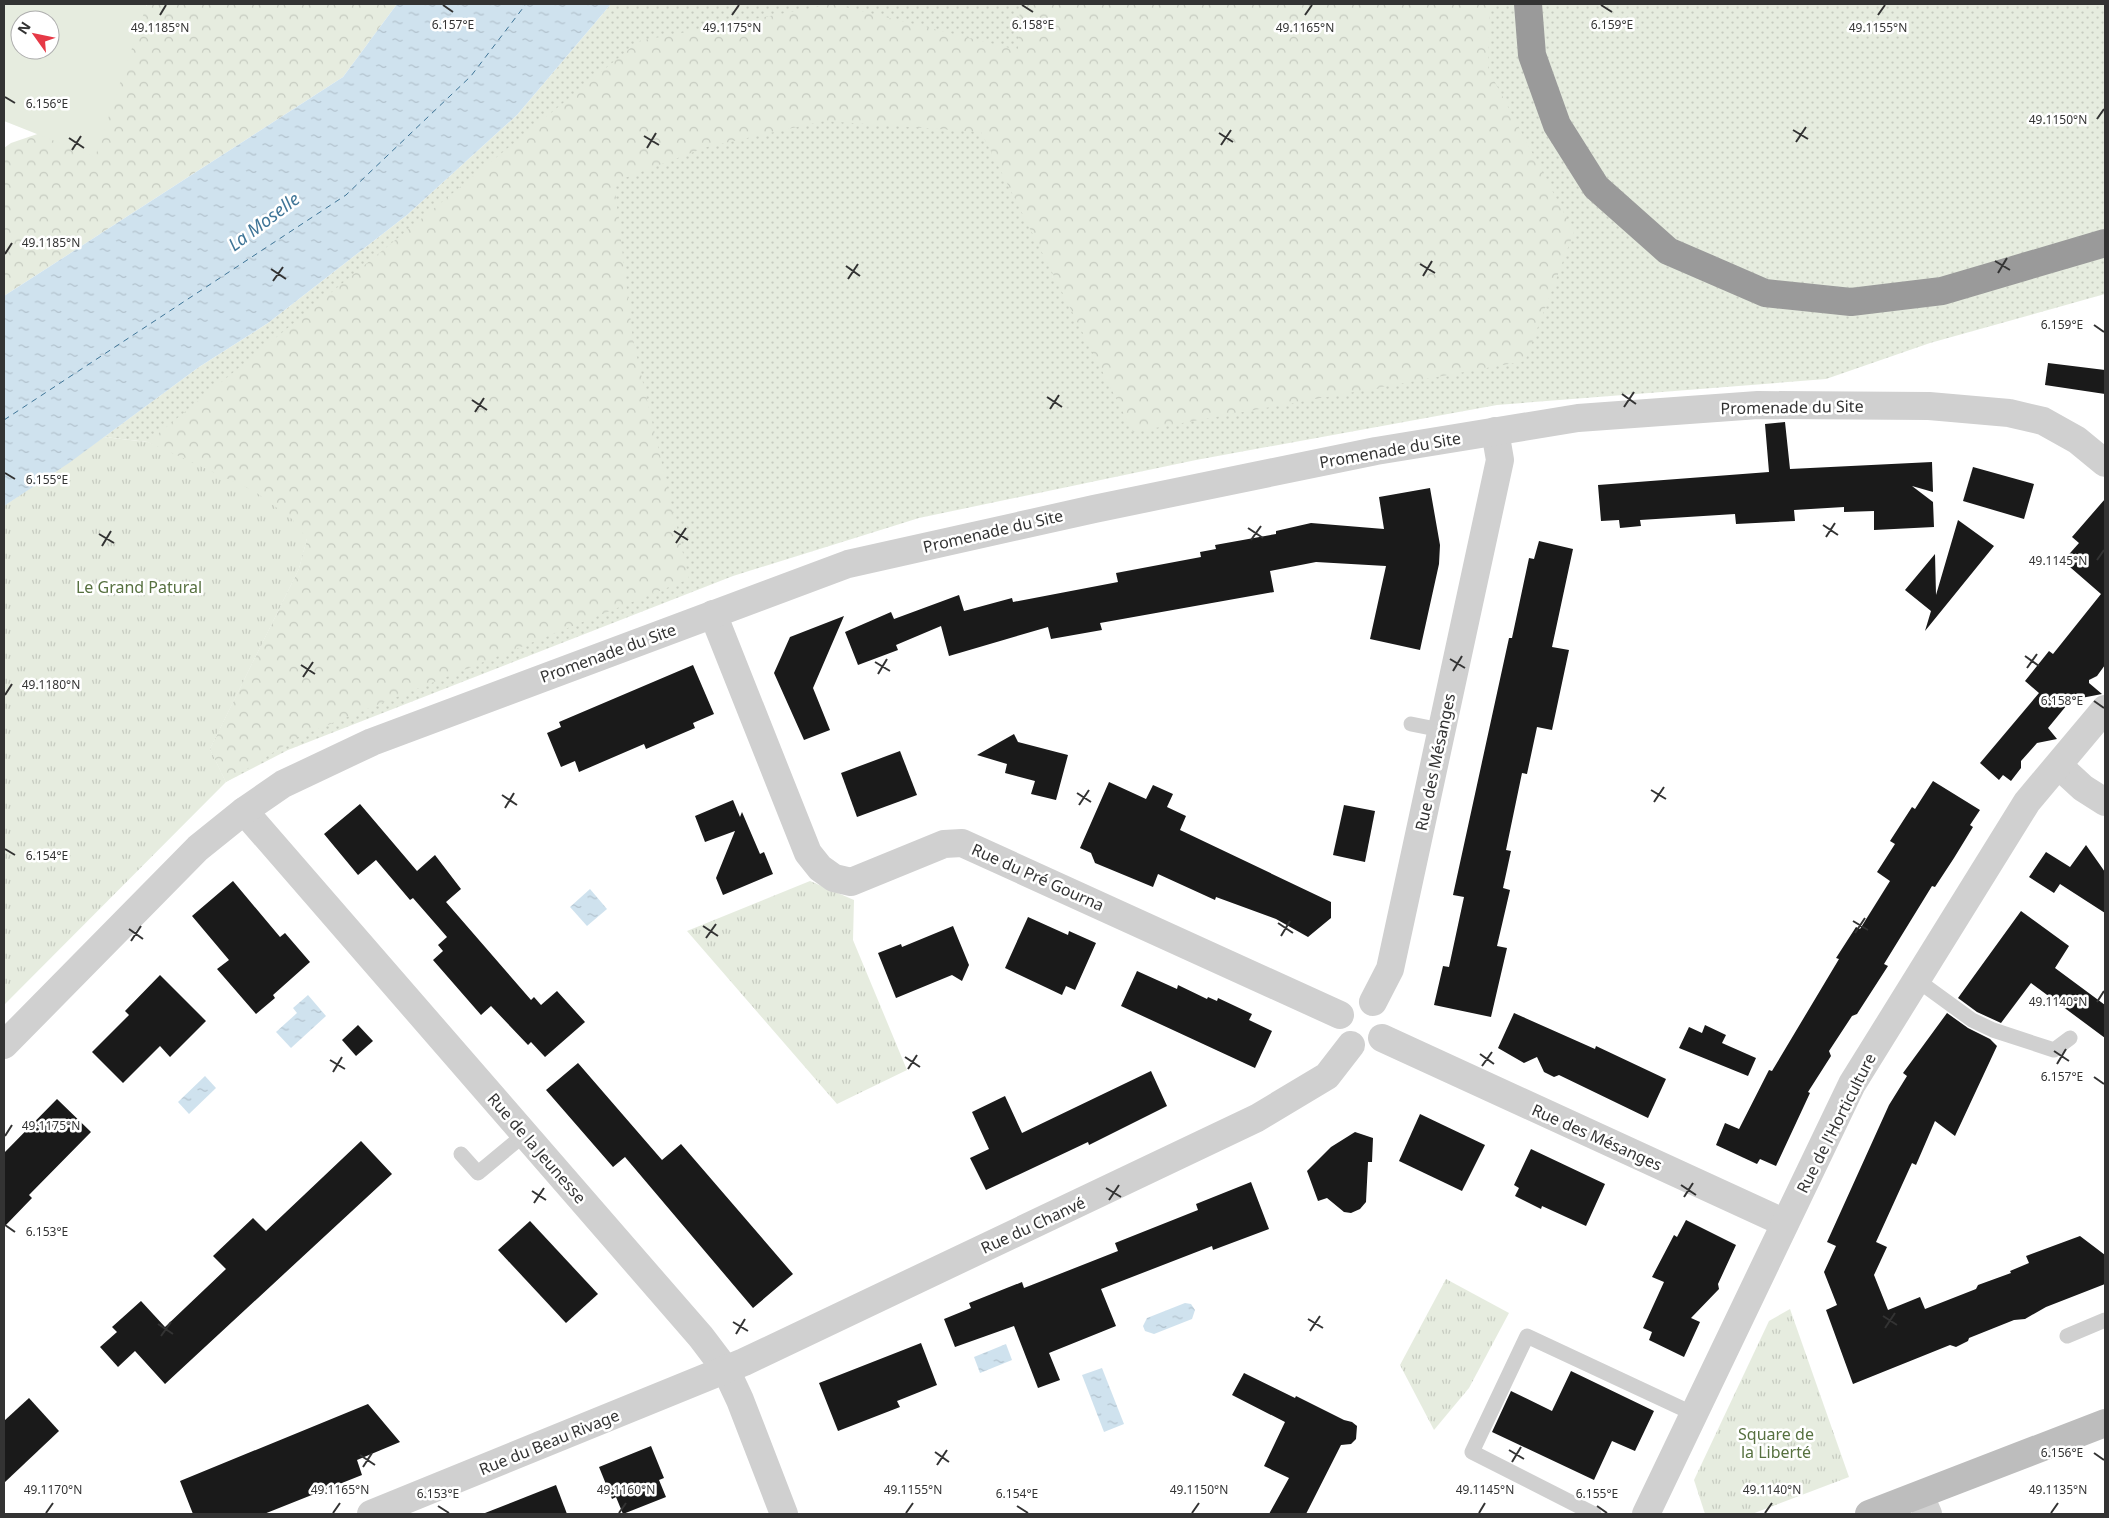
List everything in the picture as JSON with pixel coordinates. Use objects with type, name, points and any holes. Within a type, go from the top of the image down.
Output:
[{"type":"highway","points":[[1528,4],[1532,55],[1557,125],[1596,187],[1668,251],[1765,292],[1851,302],[1942,291],[2105,244]]},
{"type":"main road","points":[[1869,1514],[1924,1505],[2105,1423]]},
{"type":"street","name":"Promenade du Site","points":[[4,1045],[198,848],[244,811],[284,784],[372,742],[848,564],[1094,509],[1366,453],[1578,418],[1758,405],[1929,406],[2009,413],[2044,421],[2077,440],[2105,463]]},
{"type":"street","name":"Rue des Mésanges","points":[[1373,1002],[1390,968],[1500,460],[1495,431]]},
{"type":"street","name":"Rue du Pré Gourna","points":[[712,614],[808,853],[820,868],[834,878],[851,882],[944,844],[962,843],[1340,1015]]},
{"type":"street","name":"Rue de l'Horticulture","points":[[1646,1514],[1852,1084],[2027,802],[2105,709]]},
{"type":"street","points":[[2058,766],[2083,788],[2105,802]]},
{"type":"street","name":"Rue de la Jeunesse","points":[[244,811],[701,1337],[726,1370],[740,1400],[784,1514]]},
{"type":"street","points":[[1365,1000],[1373,1002],[1383,1011],[1385,1018],[1385,1032],[1382,1038],[1371,1046],[1364,1048],[1351,1045],[1341,1035],[1338,1021],[1340,1015],[1350,1003],[1365,1000]]},
{"type":"street","name":"Rue des Mésanges","points":[[1382,1038],[1785,1223]]},
{"type":"street","name":"Rue du Chanvé","points":[[726,1370],[1257,1118],[1327,1076],[1351,1045]]},
{"type":"street","name":"Rue du Beau Rivage","points":[[371,1514],[726,1370]]},
{"type":"lane","points":[[1411,724],[1441,730]]},
{"type":"lane","points":[[1917,980],[1972,1020],[1993,1030],[2054,1050],[2070,1038]]},
{"type":"lane","points":[[461,1154],[478,1173],[525,1134]]},
{"type":"lane","points":[[2067,1336],[2105,1320]]},
{"type":"lane","points":[[1594,1514],[1472,1452],[1527,1336],[1694,1414]]},
{"type":"green space","points":[[4,4],[147,4],[95,157],[4,121]]},
{"type":"green space","points":[[148,4],[397,4],[343,77],[4,296],[4,148],[11,143],[55,128],[122,34]]},
{"type":"green space","points":[[611,4],[2105,4],[2105,294],[1930,343],[1826,379],[1497,405],[1196,460],[919,518],[733,576],[288,750],[226,782],[210,749],[299,569],[307,539],[148,442],[104,437],[199,367],[268,323],[407,215],[517,115]]},
{"type":"green space","points":[[833,4],[1018,50],[1020,4],[1490,4],[1488,69],[1574,232],[1525,361],[1133,432],[981,132],[824,121],[707,147],[614,182],[633,340],[689,579],[298,737],[226,782],[210,749],[299,569],[307,539],[254,491],[148,442],[639,41]]},
{"type":"green space","name":"Le Grand Patural","points":[[104,437],[148,442],[254,491],[292,519],[307,539],[299,569],[210,749],[226,782],[4,1005],[4,506]]},
{"type":"green space","points":[[810,881],[854,900],[853,940],[907,1070],[837,1104],[687,931]]},
{"type":"green space","points":[[1446,1279],[1509,1313],[1469,1388],[1434,1430],[1400,1365]]},
{"type":"green space","name":"Square de la Liberté","points":[[1790,1309],[1849,1477],[1752,1514],[1705,1514],[1694,1480],[1769,1321]]},
{"type":"water","name":"La Moselle","points":[[397,4],[611,4],[517,115],[407,215],[268,323],[199,367],[69,463],[4,506],[4,296],[343,77]]},
{"type":"water","points":[[590,889],[607,909],[587,926],[570,907]]},
{"type":"water","points":[[308,995],[326,1016],[291,1048],[276,1032],[297,1013],[293,1008]]},
{"type":"water","points":[[205,1076],[216,1088],[189,1114],[178,1102]]},
{"type":"water","points":[[1185,1303],[1191,1304],[1195,1310],[1192,1319],[1154,1334],[1145,1331],[1143,1326],[1147,1318]]},
{"type":"water","points":[[1006,1344],[1012,1360],[980,1373],[974,1357]]},
{"type":"water","points":[[1102,1368],[1124,1424],[1104,1432],[1082,1375]]},
{"type":"building","points":[[2048,363],[2105,370],[2105,394],[2045,385]]},
{"type":"building","points":[[1785,422],[1790,469],[1932,462],[1933,492],[1912,486],[1933,502],[1934,527],[1874,530],[1874,511],[1844,512],[1844,507],[1794,510],[1795,521],[1736,524],[1735,514],[1640,520],[1641,526],[1620,528],[1619,520],[1601,521],[1598,485],[1769,472],[1765,424]]},
{"type":"building","points":[[1973,467],[2034,484],[2024,519],[1963,501]]},
{"type":"building","points":[[1430,488],[1440,545],[1439,564],[1420,650],[1370,639],[1386,566],[1316,562],[1270,571],[1274,592],[1100,623],[1102,630],[1051,639],[1048,627],[949,656],[941,626],[896,645],[898,650],[858,665],[845,632],[891,612],[894,619],[959,595],[964,611],[1012,598],[1013,602],[1118,582],[1116,573],[1201,557],[1200,552],[1216,549],[1215,545],[1276,534],[1276,531],[1311,523],[1384,529],[1379,497]]},
{"type":"building","points":[[2105,499],[2105,665],[2097,676],[2089,680],[2089,683],[2102,694],[2071,700],[2048,728],[2057,739],[2037,743],[2021,761],[2021,768],[2011,781],[2003,775],[1999,780],[1980,763],[2039,693],[2025,681],[2049,651],[2053,654],[2101,594],[2063,561],[2079,543],[2072,537]]},
{"type":"building","points":[[1958,520],[1994,546],[1925,631],[1931,611],[1905,590],[1935,554],[1936,595]]},
{"type":"building","points":[[1539,541],[1573,549],[1552,647],[1569,650],[1552,730],[1537,727],[1527,774],[1522,773],[1506,850],[1511,851],[1503,888],[1510,890],[1497,946],[1507,948],[1491,1017],[1434,1005],[1443,966],[1449,967],[1464,897],[1453,895],[1509,638],[1512,638],[1529,558],[1534,559]]},
{"type":"building","points":[[844,616],[813,688],[830,730],[804,740],[774,673],[790,637]]},
{"type":"building","points":[[693,665],[714,714],[693,723],[695,728],[646,749],[644,744],[579,772],[575,761],[561,767],[547,733],[561,727],[559,722]]},
{"type":"building","points":[[1014,734],[1018,742],[1068,755],[1056,800],[1031,794],[1035,781],[1005,773],[1007,764],[977,755]]},
{"type":"building","points":[[900,751],[917,795],[857,817],[841,773]]},
{"type":"building","points":[[1933,781],[1980,810],[1970,825],[1973,827],[1954,858],[1935,887],[1932,886],[1884,964],[1888,966],[1857,1014],[1852,1016],[1829,1051],[1831,1056],[1808,1092],[1810,1093],[1776,1166],[1760,1159],[1757,1164],[1716,1145],[1725,1123],[1739,1129],[1769,1070],[1772,1071],[1839,959],[1836,958],[1856,927],[1860,929],[1890,881],[1877,872],[1895,844],[1890,841],[1912,807],[1915,809]]},
{"type":"building","points":[[1109,782],[1146,799],[1153,785],[1173,794],[1167,807],[1186,816],[1180,830],[1331,902],[1331,918],[1308,937],[1276,919],[1216,897],[1215,900],[1158,874],[1153,887],[1095,863],[1091,853],[1080,848]]},
{"type":"building","points":[[733,800],[740,817],[742,812],[760,854],[764,852],[773,874],[723,895],[716,878],[735,831],[705,842],[695,816]]},
{"type":"building","points":[[360,804],[417,871],[435,855],[461,889],[446,902],[531,1000],[534,997],[541,1005],[557,991],[585,1022],[545,1057],[531,1042],[528,1045],[491,1006],[481,1015],[433,960],[443,951],[438,945],[447,937],[413,898],[410,900],[376,860],[358,875],[324,834]]},
{"type":"building","points":[[1344,805],[1375,811],[1365,862],[1333,855]]},
{"type":"building","points":[[2086,845],[2105,872],[2105,913],[2060,884],[2054,893],[2029,877],[2046,852],[2070,867]]},
{"type":"building","points":[[233,881],[280,937],[285,933],[310,962],[273,995],[275,998],[256,1014],[217,969],[229,960],[192,916]]},
{"type":"building","points":[[2021,911],[2069,946],[2055,968],[2105,1005],[2105,1038],[2031,983],[2001,1023],[1977,1012],[1958,998]]},
{"type":"building","points":[[1028,917],[1068,935],[1069,931],[1096,943],[1075,990],[1066,986],[1062,995],[1005,968]]},
{"type":"building","points":[[953,926],[969,965],[962,981],[952,975],[896,998],[878,953],[901,944],[902,947]]},
{"type":"building","points":[[1137,971],[1177,989],[1178,985],[1207,999],[1208,997],[1217,1001],[1218,998],[1252,1014],[1249,1020],[1272,1031],[1255,1068],[1121,1006]]},
{"type":"building","points":[[160,975],[206,1021],[170,1057],[160,1046],[123,1083],[92,1052],[129,1015],[125,1011]]},
{"type":"building","points":[[1514,1013],[1595,1049],[1596,1046],[1666,1079],[1648,1118],[1559,1075],[1554,1077],[1544,1072],[1537,1057],[1524,1063],[1498,1048]]},
{"type":"building","points":[[1947,1013],[1968,1028],[1990,1039],[1997,1046],[1955,1136],[1935,1121],[1916,1165],[1912,1163],[1876,1242],[1887,1247],[1874,1275],[1888,1310],[1920,1297],[1925,1309],[1976,1289],[1978,1285],[2011,1273],[2010,1271],[2029,1263],[2026,1256],[2080,1236],[2105,1255],[2105,1284],[2046,1307],[2025,1319],[2014,1320],[1969,1338],[1968,1341],[1956,1347],[1950,1345],[1853,1384],[1826,1310],[1837,1305],[1824,1272],[1836,1246],[1827,1242],[1889,1105],[1907,1076],[1903,1073]]},
{"type":"building","points":[[358,1025],[373,1041],[356,1056],[342,1040]]},
{"type":"building","points":[[1705,1025],[1726,1035],[1722,1043],[1756,1058],[1748,1076],[1679,1048],[1689,1027],[1702,1033]]},
{"type":"building","points":[[578,1063],[662,1160],[681,1144],[793,1274],[753,1308],[625,1157],[613,1167],[546,1090]]},
{"type":"building","points":[[1151,1071],[1167,1106],[1089,1145],[1088,1142],[986,1190],[970,1158],[989,1149],[972,1112],[1005,1096],[1022,1133]]},
{"type":"building","points":[[57,1099],[91,1132],[29,1195],[32,1198],[4,1227],[4,1153]]},
{"type":"building","points":[[1420,1114],[1485,1145],[1462,1191],[1399,1161]]},
{"type":"building","points":[[1355,1132],[1373,1138],[1372,1162],[1368,1162],[1366,1202],[1360,1209],[1351,1213],[1344,1212],[1327,1198],[1318,1201],[1307,1171],[1331,1147]]},
{"type":"building","points":[[361,1141],[392,1174],[165,1384],[135,1351],[118,1367],[100,1347],[117,1332],[112,1327],[141,1301],[165,1327],[226,1269],[213,1256],[253,1218],[266,1231]]},
{"type":"building","points":[[1531,1149],[1605,1184],[1586,1226],[1542,1206],[1541,1209],[1515,1196],[1519,1188],[1514,1185]]},
{"type":"building","points":[[1251,1182],[1269,1229],[1213,1250],[1212,1246],[1101,1289],[1116,1326],[1049,1353],[1060,1380],[1038,1388],[1014,1326],[955,1347],[944,1319],[971,1308],[969,1303],[1022,1282],[1024,1288],[1118,1251],[1115,1243],[1198,1210],[1196,1204]]},
{"type":"building","points":[[1686,1220],[1736,1245],[1718,1284],[1719,1289],[1691,1318],[1700,1322],[1684,1357],[1649,1340],[1652,1332],[1643,1328],[1664,1282],[1652,1277],[1674,1235],[1677,1237]]},
{"type":"building","points":[[530,1221],[598,1294],[566,1323],[498,1250]]},
{"type":"building","points":[[921,1343],[937,1385],[897,1401],[900,1407],[838,1431],[819,1383]]},
{"type":"building","points":[[1571,1371],[1654,1411],[1635,1451],[1612,1441],[1594,1480],[1492,1432],[1511,1391],[1552,1411]]},
{"type":"building","points":[[1244,1373],[1357,1426],[1356,1439],[1351,1444],[1341,1445],[1306,1514],[1269,1514],[1289,1478],[1264,1466],[1285,1422],[1232,1395]]},
{"type":"building","points":[[29,1398],[59,1431],[4,1483],[4,1421]]},
{"type":"building","points":[[368,1404],[400,1442],[357,1460],[362,1475],[264,1514],[193,1514],[180,1481]]},
{"type":"building","points":[[651,1446],[664,1478],[659,1480],[666,1497],[623,1514],[616,1497],[612,1499],[599,1467]]},
{"type":"building","points":[[556,1485],[567,1514],[485,1514],[485,1513]]},
{"type":"ferry route","points":[[4,420],[346,195],[471,76],[526,4]]}]
